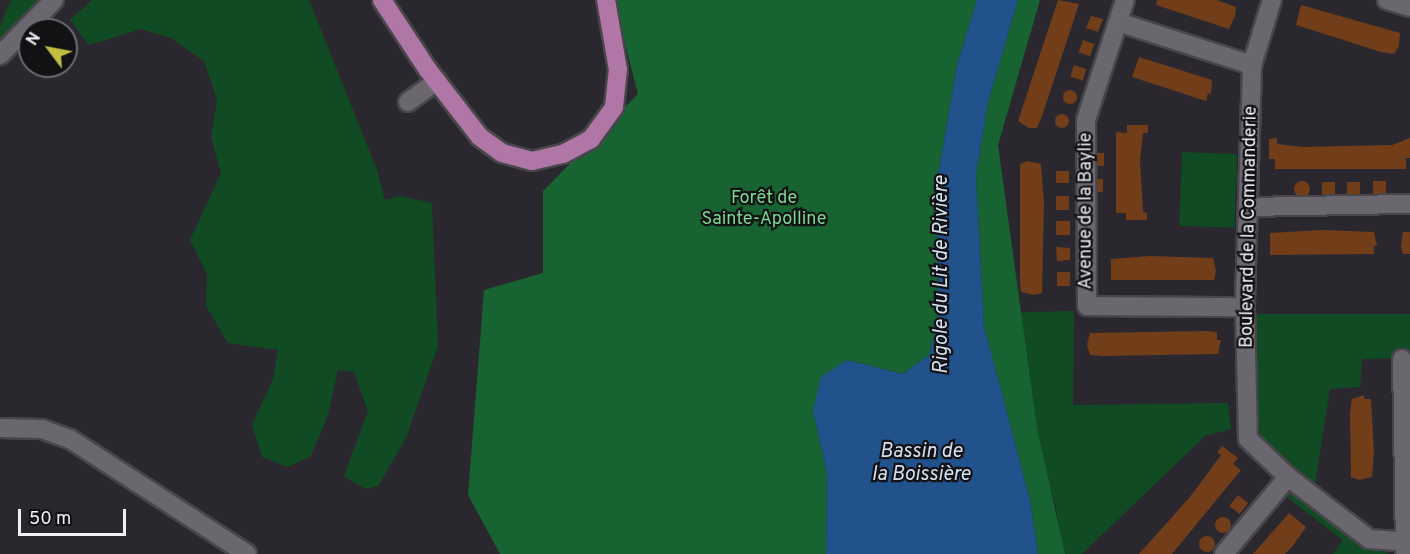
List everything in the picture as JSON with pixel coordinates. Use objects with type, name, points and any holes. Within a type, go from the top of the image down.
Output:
[{"type":"main road","points":[[382,0],[437,81],[480,137],[502,153],[532,161],[563,154],[591,139],[614,106],[618,70],[606,0]]},
{"type":"street","points":[[0,55],[54,0]]},
{"type":"street","name":"Avenue de la Baylie","points":[[1125,0],[1086,120],[1087,306],[1245,307]]},
{"type":"street","name":"Boulevard de la Commanderie","points":[[1272,0],[1252,65],[1245,307],[1248,439],[1288,477],[1369,539],[1406,546]]},
{"type":"street","points":[[1387,0],[1410,7]]},
{"type":"street","points":[[1118,22],[1252,65]]},
{"type":"street","points":[[408,102],[437,81]]},
{"type":"street","points":[[1248,207],[1410,204]]},
{"type":"street","points":[[1402,359],[1406,546]]},
{"type":"street","points":[[0,428],[42,429],[70,439],[247,554]]},
{"type":"street","points":[[1224,554],[1288,477]]},
{"type":"green space","points":[[11,0],[44,0],[26,18],[18,18],[18,26],[0,44],[0,25]]},
{"type":"green space","points":[[92,0],[309,0],[377,170],[385,200],[400,196],[432,203],[438,346],[406,438],[378,486],[365,489],[344,476],[368,411],[354,372],[338,370],[328,415],[311,456],[288,467],[262,457],[252,425],[273,379],[278,350],[228,343],[206,306],[207,274],[190,240],[221,173],[211,137],[217,100],[204,61],[171,38],[141,29],[89,45],[78,31],[78,18],[72,18]]},
{"type":"green space","name":"Forêt de Sainte-Apolline","points":[[614,0],[977,0],[957,65],[937,181],[938,322],[929,355],[903,374],[847,360],[813,411],[827,473],[826,554],[500,554],[468,495],[484,290],[543,273],[543,191],[638,94]]},
{"type":"green space","points":[[1018,0],[1040,0],[998,145],[1037,428],[1065,554],[1038,554],[1030,500],[984,326],[976,175],[988,102]]},
{"type":"green space","points":[[1182,152],[1237,154],[1234,228],[1179,226]]},
{"type":"green space","points":[[1074,311],[1073,405],[1228,403],[1231,429],[1205,436],[1082,554],[1062,554],[1056,507],[997,313]]},
{"type":"green space","points":[[1259,314],[1410,314],[1410,358],[1362,359],[1360,387],[1330,389],[1315,484],[1270,451],[1254,431],[1253,317]]},
{"type":"green space","points":[[1283,494],[1298,494],[1354,541],[1388,554],[1333,554],[1343,540]]},
{"type":"water","name":"Bassin de la Boissière","points":[[977,0],[1018,0],[988,102],[976,175],[984,326],[1030,500],[1038,554],[826,554],[827,473],[813,411],[821,377],[847,360],[903,374],[929,355],[938,322],[937,181],[957,65]]},
{"type":"building","points":[[1058,0],[1079,4],[1042,116],[1037,128],[1029,128],[1018,121]]},
{"type":"building","points":[[1157,0],[1217,0],[1236,7],[1235,16],[1229,29],[1156,5]]},
{"type":"building","points":[[1301,5],[1400,33],[1399,46],[1394,54],[1381,52],[1296,25]]},
{"type":"building","points":[[1091,16],[1103,19],[1098,32],[1086,28]]},
{"type":"building","points":[[1083,40],[1094,44],[1090,56],[1079,52]]},
{"type":"building","points":[[1139,57],[1212,80],[1211,94],[1208,93],[1206,101],[1132,77]]},
{"type":"building","points":[[1074,65],[1086,69],[1083,80],[1070,76]]},
{"type":"building","points":[[1067,90],[1073,90],[1077,97],[1073,104],[1067,104],[1063,100],[1063,94]]},
{"type":"building","points":[[1062,114],[1067,116],[1069,121],[1067,126],[1062,128],[1057,126],[1055,121],[1057,116]]},
{"type":"building","points":[[1127,125],[1148,125],[1148,133],[1143,133],[1140,160],[1143,212],[1147,213],[1147,220],[1126,220],[1126,213],[1116,213],[1116,132],[1127,133]]},
{"type":"building","points":[[1277,138],[1277,144],[1302,147],[1392,145],[1410,138],[1410,158],[1406,158],[1406,169],[1275,169],[1275,159],[1269,159],[1269,139]]},
{"type":"building","points":[[1090,153],[1104,153],[1104,166],[1090,166]]},
{"type":"building","points":[[1027,161],[1041,164],[1044,203],[1042,293],[1034,295],[1021,292],[1020,280],[1020,164]]},
{"type":"building","points":[[1056,171],[1069,171],[1069,183],[1056,183]]},
{"type":"building","points":[[1090,179],[1103,179],[1103,192],[1090,192]]},
{"type":"building","points":[[1302,181],[1310,189],[1302,197],[1294,189]]},
{"type":"building","points":[[1373,181],[1386,181],[1386,195],[1373,195]]},
{"type":"building","points":[[1322,182],[1335,182],[1335,196],[1322,196]]},
{"type":"building","points":[[1347,182],[1360,182],[1360,196],[1347,196]]},
{"type":"building","points":[[1056,196],[1069,196],[1069,210],[1056,210]]},
{"type":"building","points":[[1056,221],[1070,221],[1070,235],[1056,235]]},
{"type":"building","points":[[1322,230],[1374,232],[1377,246],[1374,246],[1374,254],[1270,255],[1270,233]]},
{"type":"building","points":[[1403,232],[1410,232],[1410,254],[1403,254],[1401,246]]},
{"type":"building","points":[[1056,247],[1070,248],[1070,260],[1057,261]]},
{"type":"building","points":[[1150,256],[1213,258],[1216,271],[1214,280],[1111,280],[1111,259]]},
{"type":"building","points":[[1057,272],[1070,272],[1070,286],[1057,286]]},
{"type":"building","points":[[1217,332],[1217,340],[1221,340],[1218,354],[1103,356],[1090,355],[1087,345],[1090,333]]},
{"type":"building","points":[[1364,395],[1364,399],[1371,399],[1374,452],[1372,477],[1359,480],[1351,477],[1350,413],[1352,399]]},
{"type":"building","points":[[1222,446],[1238,458],[1233,464],[1241,470],[1172,554],[1139,554],[1190,497],[1221,455],[1217,452]]},
{"type":"building","points":[[1238,495],[1248,503],[1239,514],[1229,506]]},
{"type":"building","points":[[1289,513],[1306,527],[1292,547],[1285,554],[1253,554]]},
{"type":"building","points":[[1223,517],[1231,525],[1223,533],[1215,525]]},
{"type":"building","points":[[1207,536],[1213,538],[1215,544],[1213,550],[1207,552],[1201,550],[1199,544],[1201,538]]},
{"type":"water label","name":"Rigole du Lit de Rivière","points":[[942,275]]}]
